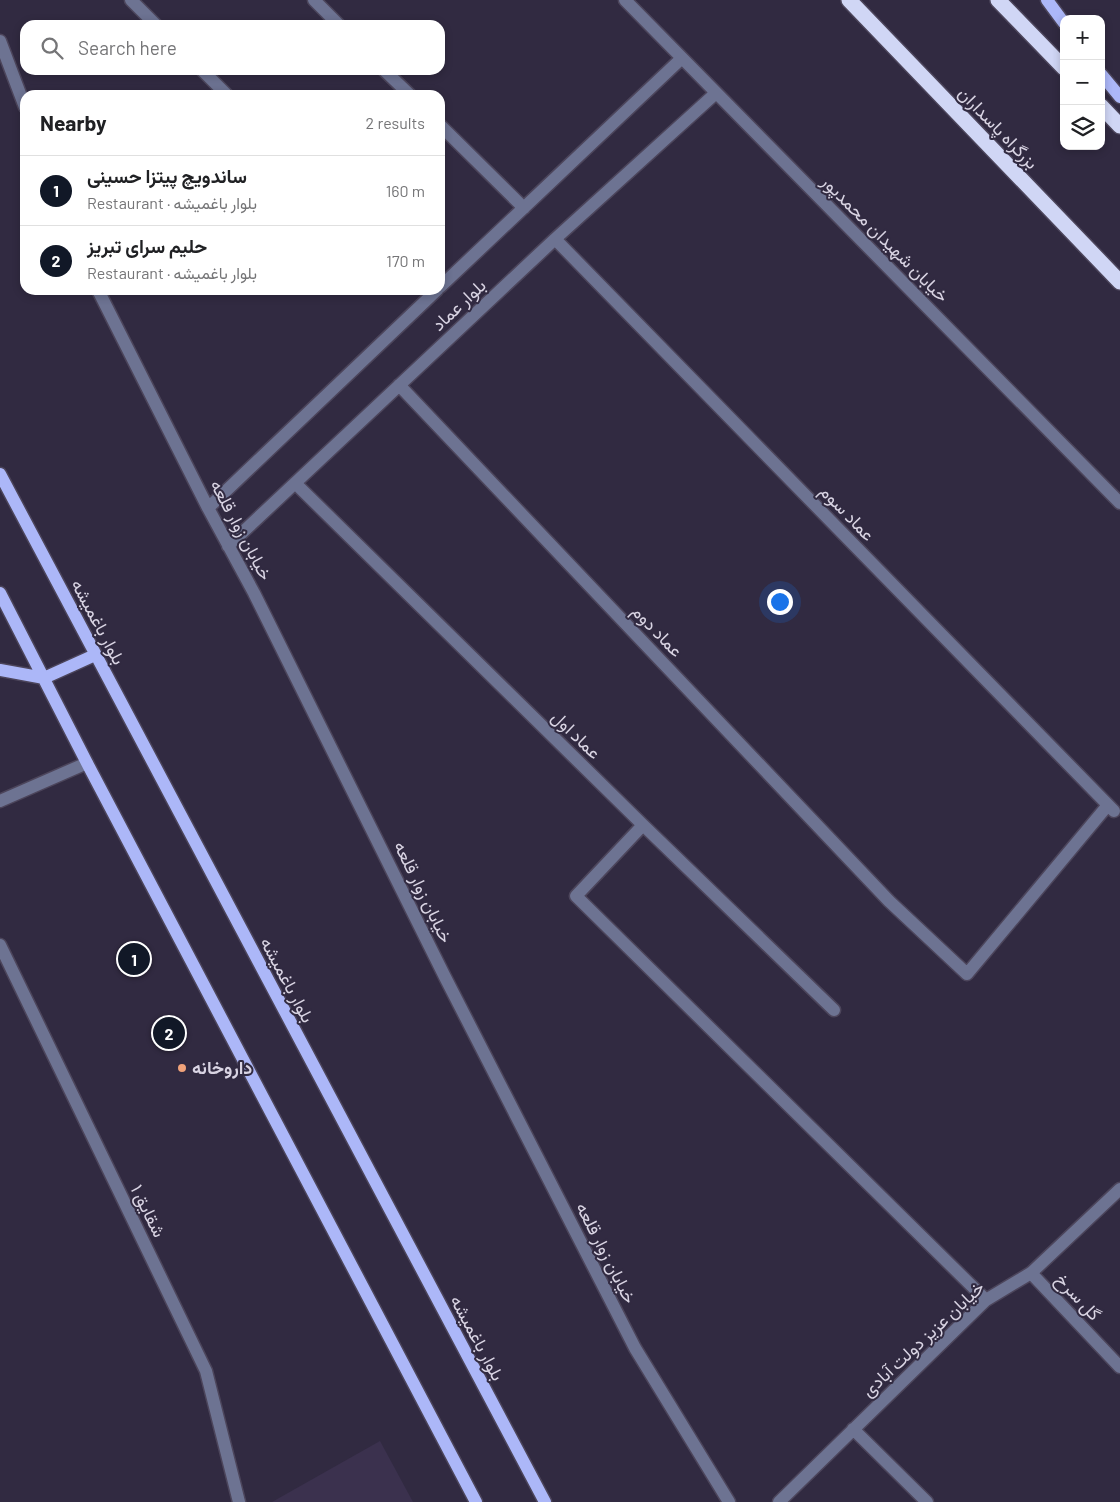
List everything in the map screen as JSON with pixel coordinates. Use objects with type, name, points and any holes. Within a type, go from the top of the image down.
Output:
[{"type":"highway","name":"بزرگراه پاسداران","points":[[849,0],[1120,282]]},
{"type":"highway","points":[[998,0],[1060,64]]},
{"type":"highway","points":[[1105,110],[1120,126]]},
{"type":"main road","points":[[1047,0],[1060,18]]},
{"type":"main road","points":[[1105,79],[1120,98]]},
{"type":"main road","name":"بلوار باغمیشه","points":[[0,474],[545,1502]]},
{"type":"main road","points":[[0,593],[87,763],[476,1502]]},
{"type":"main road","points":[[0,670],[44,678],[95,655]]},
{"type":"street","points":[[131,0],[151,20]]},
{"type":"street","points":[[314,0],[334,20]]},
{"type":"street","name":"خیابان شهیدان محمدپور","points":[[625,0],[1120,503]]},
{"type":"street","points":[[0,41],[20,94]]},
{"type":"street","name":"بلوار عماد","points":[[445,280],[682,58]]},
{"type":"street","points":[[207,75],[222,90]]},
{"type":"street","points":[[389,75],[405,90]]},
{"type":"street","name":"بلوار عماد","points":[[228,546],[554,239],[716,93]]},
{"type":"street","points":[[445,130],[524,208]]},
{"type":"street","name":"عماد سوم","points":[[554,239],[1111,808]]},
{"type":"street","name":"خیابان زوار قلعه","points":[[101,295],[208,508],[254,592],[445,977],[635,1348],[729,1502]]},
{"type":"street","name":"بلوار عماد","points":[[208,508],[429,295]]},
{"type":"street","name":"عماد دوم","points":[[399,385],[889,901],[967,974],[1111,808]]},
{"type":"street","name":"عماد اول","points":[[295,483],[834,1010]]},
{"type":"street","points":[[0,800],[87,763]]},
{"type":"street","points":[[643,825],[576,896],[986,1300]]},
{"type":"street","name":"شقایق ۱","points":[[0,945],[206,1371],[239,1502]]},
{"type":"street","name":"خیابان عزیز دولت آبادی","points":[[779,1502],[986,1300],[1031,1273],[1120,1189]]},
{"type":"street","name":"گل سرخ","points":[[1031,1273],[1120,1367]]},
{"type":"street","points":[[853,1429],[926,1502]]},
{"type":"shaded area","points":[[380,1441],[413,1502],[272,1502]]},
{"type":"place","name":"ساندویچ پیتزا حسینی","points":[[134,959]]},
{"type":"place","name":"حلیم سرای تبریز","points":[[169,1033]]},
{"type":"place","name":"داروخانه","points":[[182,1068]]}]
